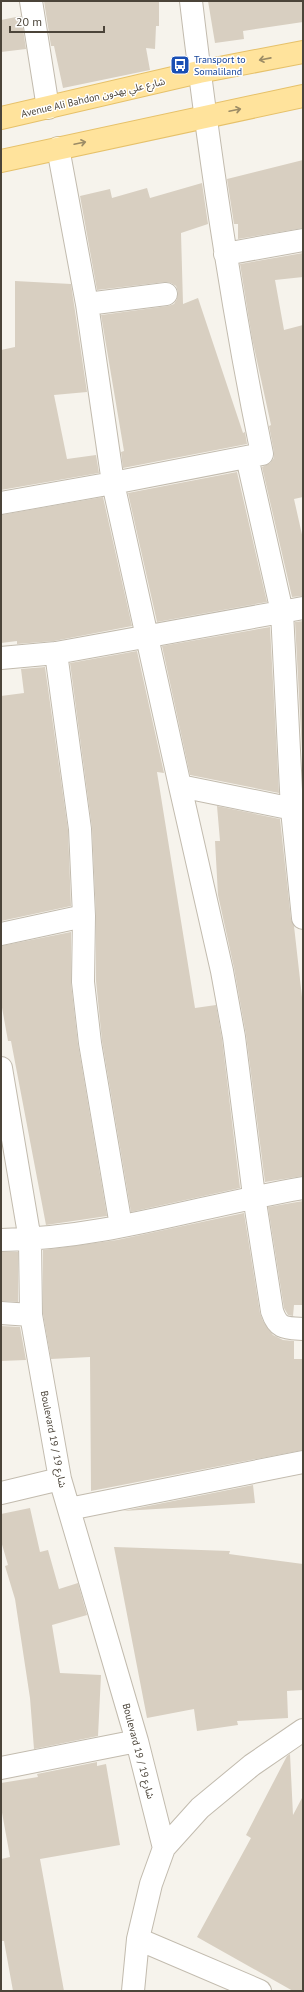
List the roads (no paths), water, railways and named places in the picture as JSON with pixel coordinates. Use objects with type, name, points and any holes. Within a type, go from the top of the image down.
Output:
[{"type":"main road","name":"Avenue Ali Bahdon شارع علي بهدون","points":[[1,118],[200,72],[303,52]]},
{"type":"main road","points":[[1,161],[303,96]]},
{"type":"street","points":[[31,1],[48,108]]},
{"type":"street","points":[[1,503],[262,454],[247,385],[225,254],[191,1]]},
{"type":"street","points":[[58,148],[87,304],[113,483],[180,786],[211,917],[228,1000],[254,1196],[272,1310],[276,1322],[286,1328],[303,1329]]},
{"type":"street","points":[[225,254],[303,240]]},
{"type":"street","points":[[87,304],[166,294]]},
{"type":"street","points":[[247,456],[293,610],[298,810],[303,918]]},
{"type":"street","points":[[1,658],[56,653],[293,610]]},
{"type":"street","points":[[56,653],[80,829],[84,916],[83,982],[90,1043],[121,1226]]},
{"type":"street","points":[[180,786],[298,810]]},
{"type":"street","points":[[1,934],[84,916]]},
{"type":"street","name":"Boulevard 19 / شارع 19","points":[[1,1068],[30,1240],[31,1315],[60,1479],[137,1741],[164,1848]]},
{"type":"street","points":[[1,1240],[30,1240],[121,1226],[254,1196],[303,1188]]},
{"type":"street","points":[[1,1313],[31,1315]]},
{"type":"street","points":[[69,1509],[303,1462]]},
{"type":"street","points":[[1,1493],[60,1479]]},
{"type":"street","points":[[133,1991],[138,1939],[151,1884],[164,1848],[200,1808],[252,1765],[303,1730]]},
{"type":"street","points":[[1,1768],[137,1741]]},
{"type":"street","points":[[138,1939],[260,1991]]},
{"type":"place","name":"Transport to Somaliland","points":[[180,65]]}]
